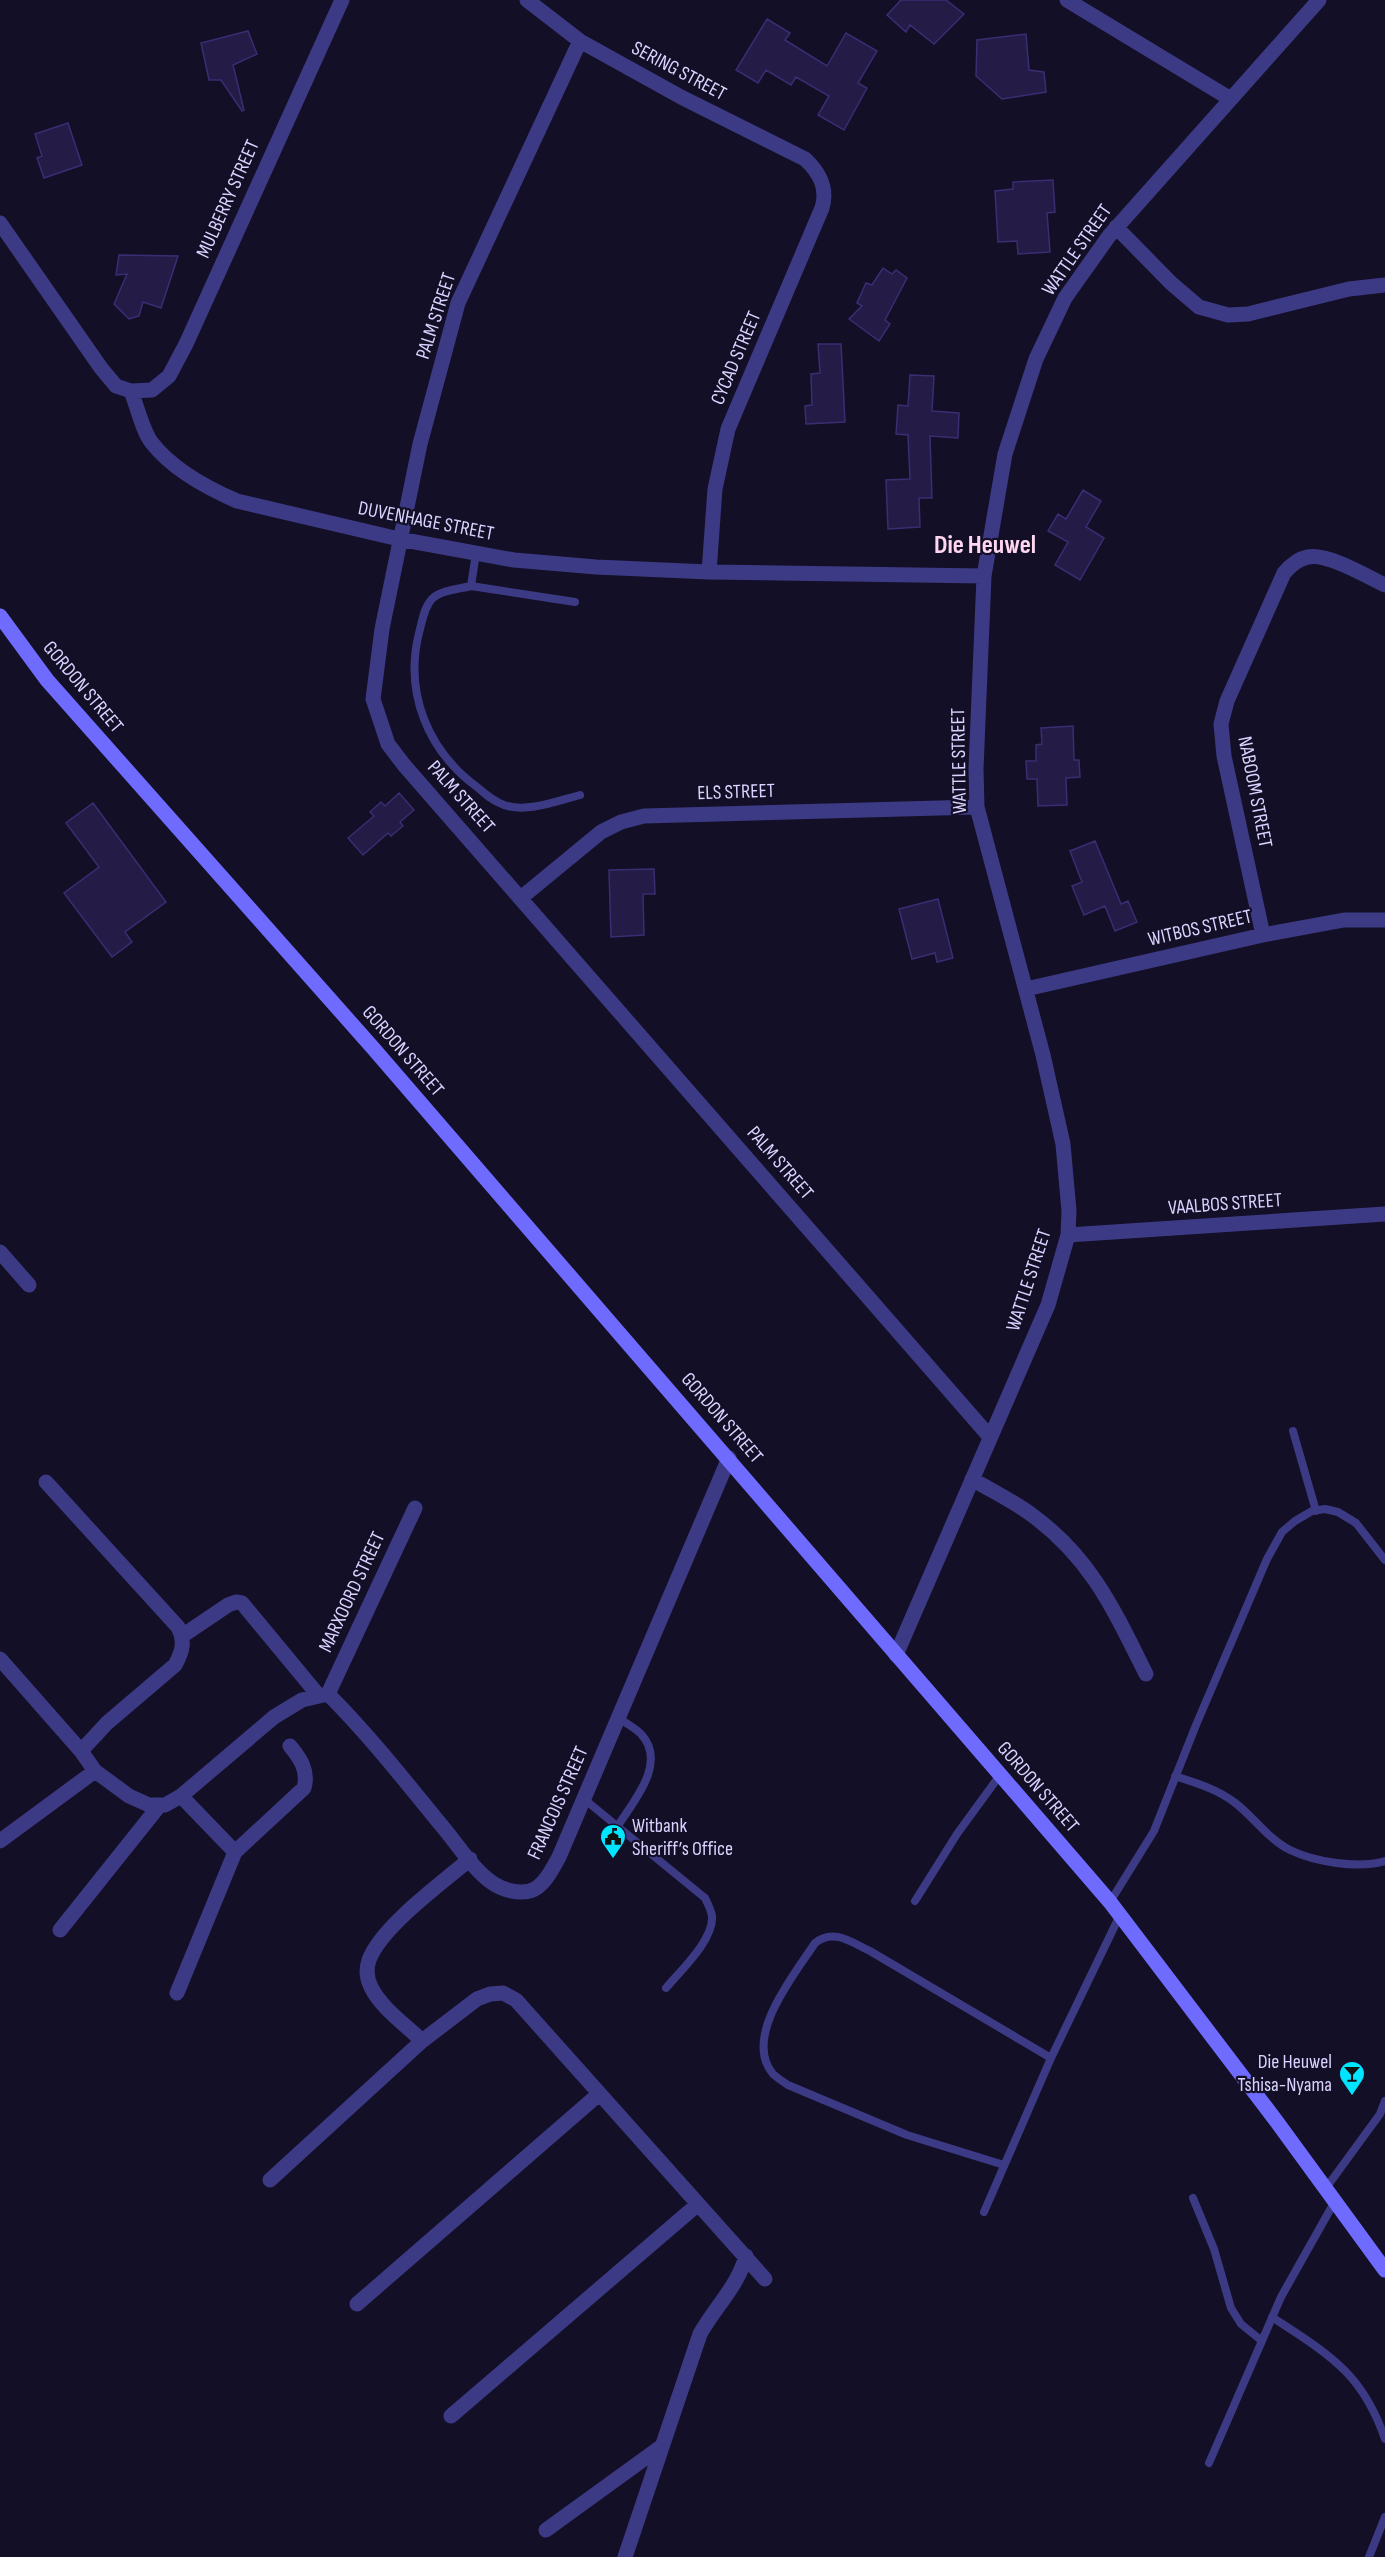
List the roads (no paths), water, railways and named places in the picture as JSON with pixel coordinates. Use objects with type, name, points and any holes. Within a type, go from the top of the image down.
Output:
[{"type":"street","name":"MULBERRY STREET","points":[[131,391],[152,390],[169,376],[186,344],[342,0]]},
{"type":"street","name":"SERING STREET","points":[[527,0],[580,41],[681,97],[805,159],[816,171]]},
{"type":"street","points":[[1067,0],[1229,98]]},
{"type":"street","name":"WATTLE STREET","points":[[896,1655],[1047,1305],[1068,1235],[1069,1211],[1062,1144],[1026,989],[977,807],[976,769],[984,576],[1005,454],[1036,359],[1065,298],[1116,227],[1319,0]]},
{"type":"street","name":"PALM STREET","points":[[580,41],[458,303],[420,444],[382,628],[373,699],[379,723],[388,744],[404,765],[522,897],[990,1437]]},
{"type":"street","name":"CYCAD STREET","points":[[709,572],[716,489],[728,429],[822,208],[824,186],[816,171]]},
{"type":"street","points":[[0,223],[101,368],[116,386],[131,391]]},
{"type":"street","points":[[1116,227],[1171,283],[1199,307],[1228,315],[1248,314],[1349,289],[1385,285]]},
{"type":"street","name":"DUVENHAGE STREET","points":[[131,391],[152,443],[182,470],[213,491],[237,501],[399,539],[514,560],[596,567],[709,572],[984,576]]},
{"type":"street","name":"NABOOM STREET","points":[[1263,934],[1224,756],[1221,724],[1227,701],[1284,573],[1292,564],[1308,557],[1323,557],[1385,585]]},
{"type":"street","name":"GORDON STREET","points":[[0,616],[47,680],[94,735],[373,1048],[1115,1908],[1377,2254],[1385,2270]]},
{"type":"street","name":"ELS STREET","points":[[522,897],[601,832],[621,822],[644,816],[977,807]]},
{"type":"street","name":"WITBOS STREET","points":[[1026,989],[1263,934],[1344,920],[1385,920]]},
{"type":"street","name":"VAALBOS STREET","points":[[1068,1235],[1385,1214]]},
{"type":"street","points":[[0,1252],[29,1285]]},
{"type":"street","name":"FRANCOIS STREET","points":[[182,1636],[228,1605],[236,1602],[242,1603],[324,1695],[354,1721],[470,1859],[494,1884],[507,1890],[528,1892],[544,1881],[559,1857],[729,1458]]},
{"type":"street","points":[[972,1479],[1031,1514],[1062,1540],[1109,1599],[1146,1674]]},
{"type":"street","points":[[46,1482],[178,1627],[182,1636],[181,1654],[175,1665],[107,1723],[81,1750]]},
{"type":"street","name":"MARXOORD STREET","points":[[324,1695],[414,1508]]},
{"type":"street","points":[[0,1659],[81,1750],[95,1771],[129,1796],[149,1806],[159,1806],[181,1796],[274,1717],[302,1700],[324,1695]]},
{"type":"street","points":[[177,1993],[235,1852],[304,1788],[306,1777],[302,1760],[290,1746]]},
{"type":"street","points":[[0,1841],[95,1771]]},
{"type":"street","points":[[181,1796],[235,1852]]},
{"type":"street","points":[[60,1930],[159,1806]]},
{"type":"street","points":[[422,2041],[377,1996],[368,1979],[368,1962],[373,1951],[395,1924],[470,1859]]},
{"type":"street","points":[[270,2180],[422,2041],[477,1999],[490,1994],[503,1993],[516,2000],[765,2279]]},
{"type":"street","points":[[357,2304],[599,2094]]},
{"type":"street","points":[[451,2416],[697,2205]]},
{"type":"street","points":[[626,2557],[700,2334],[712,2311],[729,2292],[742,2271],[746,2256]]},
{"type":"street","points":[[546,2530],[662,2446]]},
{"type":"lane","points":[[471,586],[476,553]]},
{"type":"lane","points":[[574,602],[471,586],[438,595],[430,600],[425,611],[417,643],[416,688],[420,712],[429,734],[445,757],[467,780],[504,805],[522,808],[580,795]]},
{"type":"lane","points":[[1293,1431],[1316,1511]]},
{"type":"lane","points":[[984,2212],[1115,1908],[1154,1831],[1267,1558],[1282,1532],[1295,1521],[1316,1511],[1325,1509],[1338,1512],[1356,1522],[1385,1560]]},
{"type":"lane","points":[[617,1827],[647,1780],[652,1763],[650,1749],[642,1735],[618,1718]]},
{"type":"lane","points":[[915,1901],[957,1834],[1000,1775]]},
{"type":"lane","points":[[1176,1776],[1208,1786],[1234,1802],[1265,1831],[1290,1850],[1351,1865],[1385,1861]]},
{"type":"lane","points":[[584,1799],[705,1898],[712,1914],[708,1933],[696,1953],[666,1988]]},
{"type":"lane","points":[[1004,2165],[907,2135],[788,2085],[773,2073],[766,2058],[764,2038],[768,2018],[815,1942],[822,1937],[839,1936],[870,1951],[1051,2058]]},
{"type":"lane","points":[[1209,2463],[1281,2296],[1330,2194],[1382,2113],[1385,2101]]},
{"type":"lane","points":[[1193,2198],[1214,2249],[1231,2308],[1241,2324],[1262,2341]]},
{"type":"lane","points":[[1272,2317],[1331,2356],[1357,2383],[1385,2439]]},
{"type":"lane","points":[[1369,2557],[1385,2517]]},
{"type":"place","name":"Witbank Sheriff’s Office","points":[[613,1860]]},
{"type":"place","name":"Die Heuwel Tshisa-Nyama","points":[[1352,2097]]},
{"type":"district","name":"Die Heuwel","points":[[985,545]]}]
